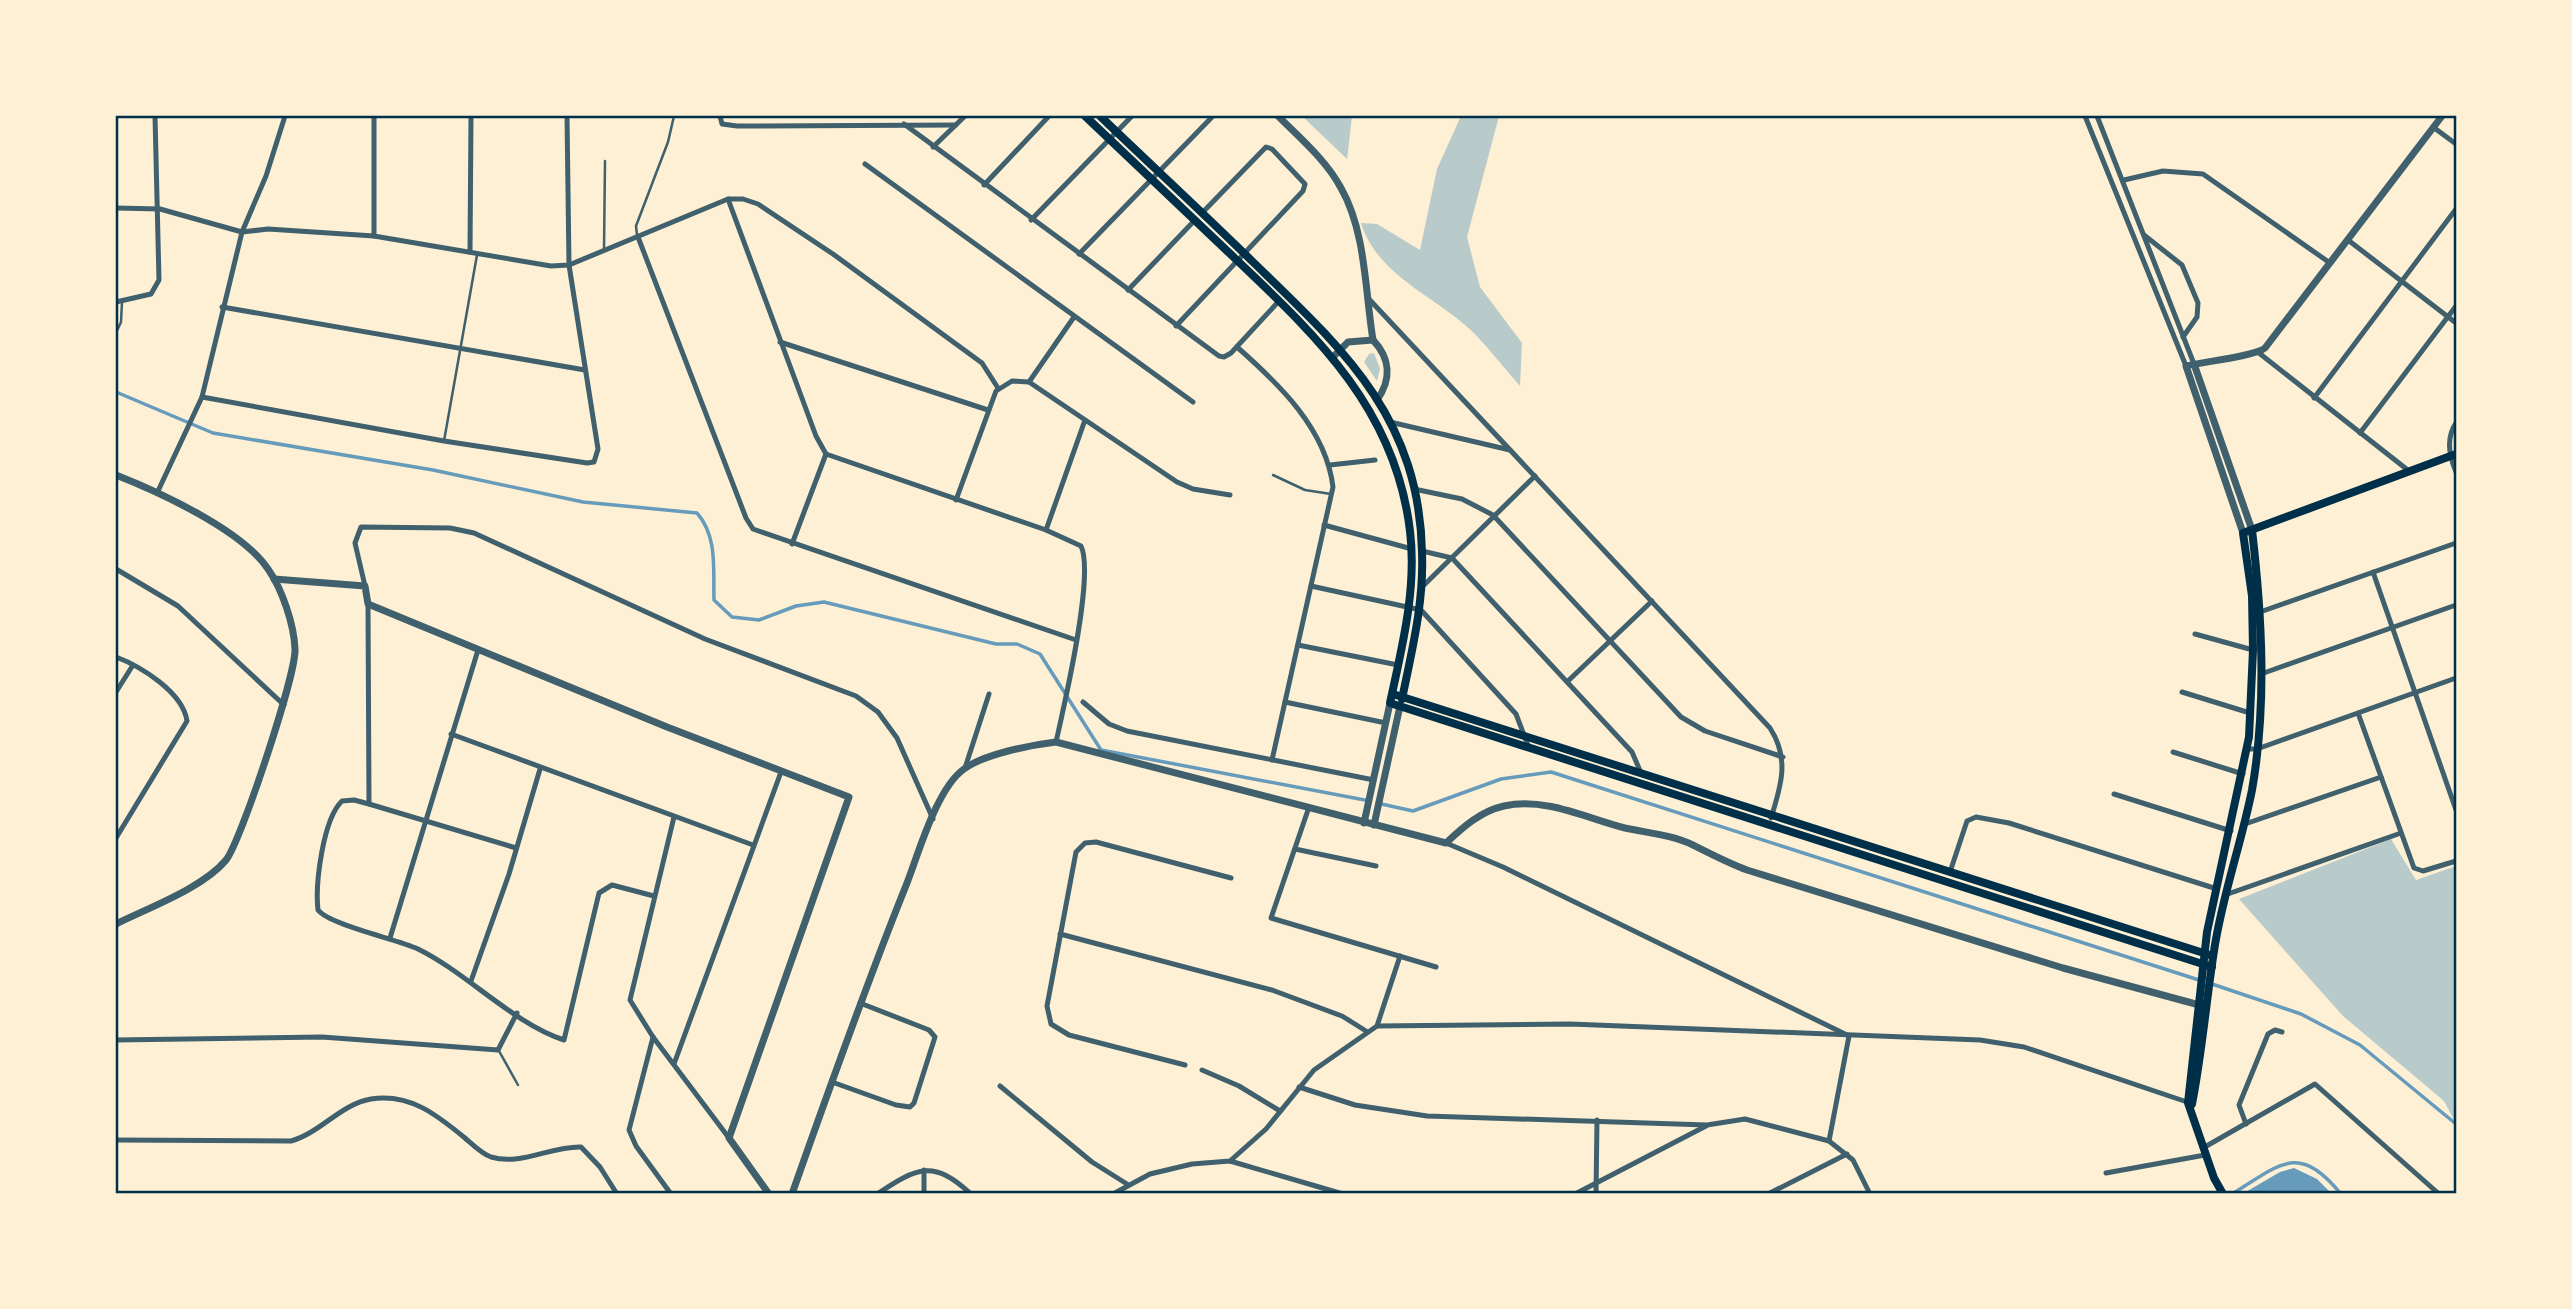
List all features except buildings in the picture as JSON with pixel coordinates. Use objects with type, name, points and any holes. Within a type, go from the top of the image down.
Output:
[{"type":"main road","points":[[1085,116],[1334,356],[1369,406],[1391,452],[1405,498],[1412,548],[1410,607],[1391,704],[1947,883],[2207,971]]},
{"type":"main road","points":[[1100,116],[1340,347],[1390,422],[1414,489],[1422,551],[1421,610],[1400,706]]},
{"type":"main road","points":[[2223,1194],[2214,1178],[2193,1121],[2190,1103],[2202,1060],[2203,1003],[2209,955],[2231,831],[2243,774],[2252,749],[2252,596],[2243,533],[2453,455]]},
{"type":"main road","points":[[2221,892],[2245,824],[2261,674],[2260,612],[2252,530]]},
{"type":"main road","points":[[1392,694],[2209,955]]},
{"type":"street","points":[[119,302],[142,298],[156,288],[160,271],[155,116]]},
{"type":"street","points":[[158,491],[202,397],[242,232],[266,177],[285,116]]},
{"type":"street","points":[[374,116],[374,236]]},
{"type":"street","points":[[470,252],[471,116]]},
{"type":"street","points":[[202,397],[444,441],[594,462],[598,449],[569,265],[567,116]]},
{"type":"street","points":[[720,116],[724,125],[737,126],[956,125]]},
{"type":"street","points":[[933,147],[965,116]]},
{"type":"street","points":[[984,185],[1049,116]]},
{"type":"street","points":[[1031,220],[1132,116]]},
{"type":"street","points":[[1079,254],[1213,116]]},
{"type":"street","points":[[1278,116],[1328,169],[1345,195],[1357,230],[1373,340],[1381,348],[1388,369],[1384,390],[1377,400]]},
{"type":"street","points":[[2085,116],[2190,365],[2252,530]]},
{"type":"street","points":[[2097,116],[2183,337],[2243,533]]},
{"type":"street","points":[[2190,365],[2259,353],[2442,116]]},
{"type":"street","points":[[904,124],[1031,220],[1221,357],[1237,347],[1279,301]]},
{"type":"street","points":[[2433,127],[2456,144]]},
{"type":"street","points":[[1128,290],[1264,148],[1272,149],[1305,186],[1176,326]]},
{"type":"street","points":[[864,164],[1193,402]]},
{"type":"street","points":[[2124,180],[2163,171],[2203,174],[2330,263]]},
{"type":"street","points":[[116,208],[160,209],[242,232],[268,229],[374,236],[551,266],[569,265],[728,199],[743,199],[758,204],[833,254],[987,367],[998,388]]},
{"type":"street","points":[[728,199],[780,342],[826,454],[792,544]]},
{"type":"street","points":[[2314,397],[2403,283],[2456,209]]},
{"type":"street","points":[[2144,235],[2182,265],[2198,303],[2197,317],[2183,337]]},
{"type":"street","points":[[638,237],[746,518],[758,532],[1076,640]]},
{"type":"street","points":[[2348,240],[2456,323]]},
{"type":"street","points":[[1366,296],[1757,712],[1775,736],[1783,757],[1782,783],[1769,826]]},
{"type":"street","points":[[2360,433],[2456,306]]},
{"type":"street","points":[[222,307],[584,370]]},
{"type":"street","points":[[1028,382],[1074,317]]},
{"type":"street","points":[[1334,356],[1340,347],[1356,339],[1373,340]]},
{"type":"street","points":[[780,342],[988,410]]},
{"type":"street","points":[[1237,347],[1288,397],[1307,422],[1330,464],[1331,494],[1272,760]]},
{"type":"street","points":[[2259,353],[2409,471]]},
{"type":"street","points":[[957,500],[998,388],[1012,381],[1028,382],[1177,482],[1193,489],[1230,495]]},
{"type":"street","points":[[1046,530],[1084,420]]},
{"type":"street","points":[[1390,422],[1512,451]]},
{"type":"street","points":[[2456,423],[2451,431],[2456,472]]},
{"type":"street","points":[[826,454],[1078,542],[1086,560],[1076,640],[1056,742]]},
{"type":"street","points":[[1330,464],[1375,460]]},
{"type":"street","points":[[116,475],[158,491],[235,539],[264,563],[274,579],[294,635],[295,650],[284,705],[226,860],[202,880],[116,924]]},
{"type":"street","points":[[1422,587],[1535,476]]},
{"type":"street","points":[[1414,489],[1462,499],[1493,515],[1672,710],[1693,726],[1783,757]]},
{"type":"street","points":[[1324,526],[1412,548]]},
{"type":"street","points":[[369,804],[369,604],[355,542],[361,527],[450,528],[474,533],[705,639],[856,695],[878,712],[897,738],[933,819]]},
{"type":"street","points":[[2260,612],[2456,543]]},
{"type":"street","points":[[1422,551],[1452,558],[1632,752],[1641,773]]},
{"type":"street","points":[[116,569],[177,606],[284,705]]},
{"type":"street","points":[[2373,572],[2456,810]]},
{"type":"street","points":[[274,579],[365,586]]},
{"type":"street","points":[[1311,586],[1421,610],[1516,714],[1529,748]]},
{"type":"street","points":[[1568,681],[1652,601]]},
{"type":"street","points":[[369,604],[781,772],[849,797],[729,1138]]},
{"type":"street","points":[[2261,674],[2456,605]]},
{"type":"street","points":[[2195,634],[2253,650]]},
{"type":"street","points":[[1298,645],[1398,665]]},
{"type":"street","points":[[390,938],[478,650]]},
{"type":"street","points":[[116,657],[153,678],[181,704],[187,720],[185,728],[116,838]]},
{"type":"street","points":[[116,692],[133,665]]},
{"type":"street","points":[[2252,749],[2456,678]]},
{"type":"street","points":[[2182,692],[2250,713]]},
{"type":"street","points":[[792,1194],[859,1003],[933,819],[950,785],[965,768],[989,694]]},
{"type":"street","points":[[1083,702],[1115,727],[1374,781]]},
{"type":"street","points":[[1285,702],[1386,723]]},
{"type":"street","points":[[1365,819],[1391,704]]},
{"type":"street","points":[[1374,822],[1400,706]]},
{"type":"street","points":[[2358,713],[2415,870],[2423,871],[2456,860]]},
{"type":"street","points":[[451,734],[540,769],[753,845]]},
{"type":"street","points":[[965,768],[1003,754],[1056,742],[1308,810],[1365,819],[1446,843],[1524,877],[1849,1036]]},
{"type":"street","points":[[2172,752],[2243,774]]},
{"type":"street","points":[[471,981],[540,769]]},
{"type":"street","points":[[674,1064],[781,772]]},
{"type":"street","points":[[2245,824],[2381,777]]},
{"type":"street","points":[[2115,794],[2231,831]]},
{"type":"street","points":[[516,848],[348,800],[340,803],[334,811],[322,857],[318,910],[327,918],[390,938],[443,963],[551,1035],[567,1039],[599,893],[612,885],[654,896]]},
{"type":"street","points":[[1446,843],[1478,816],[1492,809],[1517,803],[1551,806],[1692,844],[1714,858],[1747,870],[2063,968],[2203,1003]]},
{"type":"street","points":[[1308,810],[1271,918],[1436,967]]},
{"type":"street","points":[[674,817],[630,1000],[653,1037],[769,1194]]},
{"type":"street","points":[[1947,883],[1967,821],[1976,817],[2009,823],[2221,892],[2401,833]]},
{"type":"street","points":[[1185,1065],[1058,1030],[1052,1024],[1047,1006],[1076,852],[1085,843],[1096,842],[1151,854],[1231,878]]},
{"type":"street","points":[[1295,849],[1376,866]]},
{"type":"street","points":[[1059,934],[1272,990],[1335,1013],[1366,1031]]},
{"type":"street","points":[[1377,1026],[1401,956]]},
{"type":"street","points":[[832,1082],[896,1105],[909,1107],[914,1103],[934,1049],[935,1037],[929,1030],[859,1003]]},
{"type":"street","points":[[116,1040],[322,1037],[498,1050],[517,1013]]},
{"type":"street","points":[[1230,1161],[1266,1129],[1321,1064],[1377,1026],[1570,1024],[2004,1043],[2190,1103]]},
{"type":"street","points":[[2246,1124],[2239,1105],[2268,1034],[2282,1032]]},
{"type":"street","points":[[1829,1141],[1849,1036]]},
{"type":"street","points":[[653,1037],[629,1130],[636,1146],[671,1194]]},
{"type":"street","points":[[1202,1070],[1239,1086],[1280,1111]]},
{"type":"street","points":[[2106,1173],[2204,1151],[2309,1084],[2315,1084],[2439,1194]]},
{"type":"street","points":[[1000,1086],[1092,1162],[1127,1184]]},
{"type":"street","points":[[1299,1087],[1355,1105],[1427,1116],[1707,1125],[1745,1119],[1829,1141],[1847,1154],[1870,1194]]},
{"type":"street","points":[[116,1139],[291,1141],[307,1135],[355,1104],[366,1100],[394,1099],[432,1111],[492,1157],[519,1158],[580,1147],[593,1158],[617,1194]]},
{"type":"street","points":[[1596,1194],[1597,1120]]},
{"type":"street","points":[[1575,1194],[1707,1125]]},
{"type":"street","points":[[1768,1194],[1847,1154]]},
{"type":"street","points":[[1114,1194],[1127,1184],[1150,1174],[1184,1166],[1230,1161],[1343,1194]]},
{"type":"street","points":[[877,1194],[924,1170],[945,1172],[971,1194]]},
{"type":"street","points":[[924,1170],[924,1194]]},
{"type":"lane","points":[[638,237],[636,226],[668,142],[674,116]]},
{"type":"lane","points":[[604,250],[605,161]]},
{"type":"lane","points":[[444,441],[477,253]]},
{"type":"lane","points":[[116,333],[121,322],[119,302]]},
{"type":"lane","points":[[1273,475],[1305,490],[1331,494]]},
{"type":"lane","points":[[498,1050],[518,1085]]},
{"type":"shaded area","points":[[1302,116],[1352,116],[1347,160],[1347,159]]},
{"type":"shaded area","points":[[1461,116],[1499,116],[1467,237],[1480,287],[1522,343],[1520,386],[1474,333],[1394,272],[1380,258],[1361,223],[1377,224],[1420,250],[1437,169]]},
{"type":"shaded area","points":[[1374,353],[1380,369],[1377,381],[1364,362],[1369,354]]},
{"type":"shaded area","points":[[2391,839],[2416,880],[2456,866],[2456,1124],[2444,1101],[2343,1016],[2239,899]]},
{"type":"water","points":[[2294,1168],[2317,1179],[2331,1193],[2244,1193],[2280,1172]]},
{"type":"waterway","points":[[116,392],[213,433],[433,470],[583,502],[697,513],[704,522],[711,543],[714,600],[732,617],[759,620],[796,606],[824,602],[996,644],[1017,644],[1040,654],[1101,750],[1370,801]]},
{"type":"waterway","points":[[1377,803],[1413,811],[1501,779],[1551,772],[2202,981]]},
{"type":"waterway","points":[[2209,983],[2301,1014],[2360,1045],[2456,1124]]},
{"type":"waterway","points":[[2232,1194],[2264,1174],[2289,1163],[2301,1163],[2313,1168],[2341,1194]]}]
